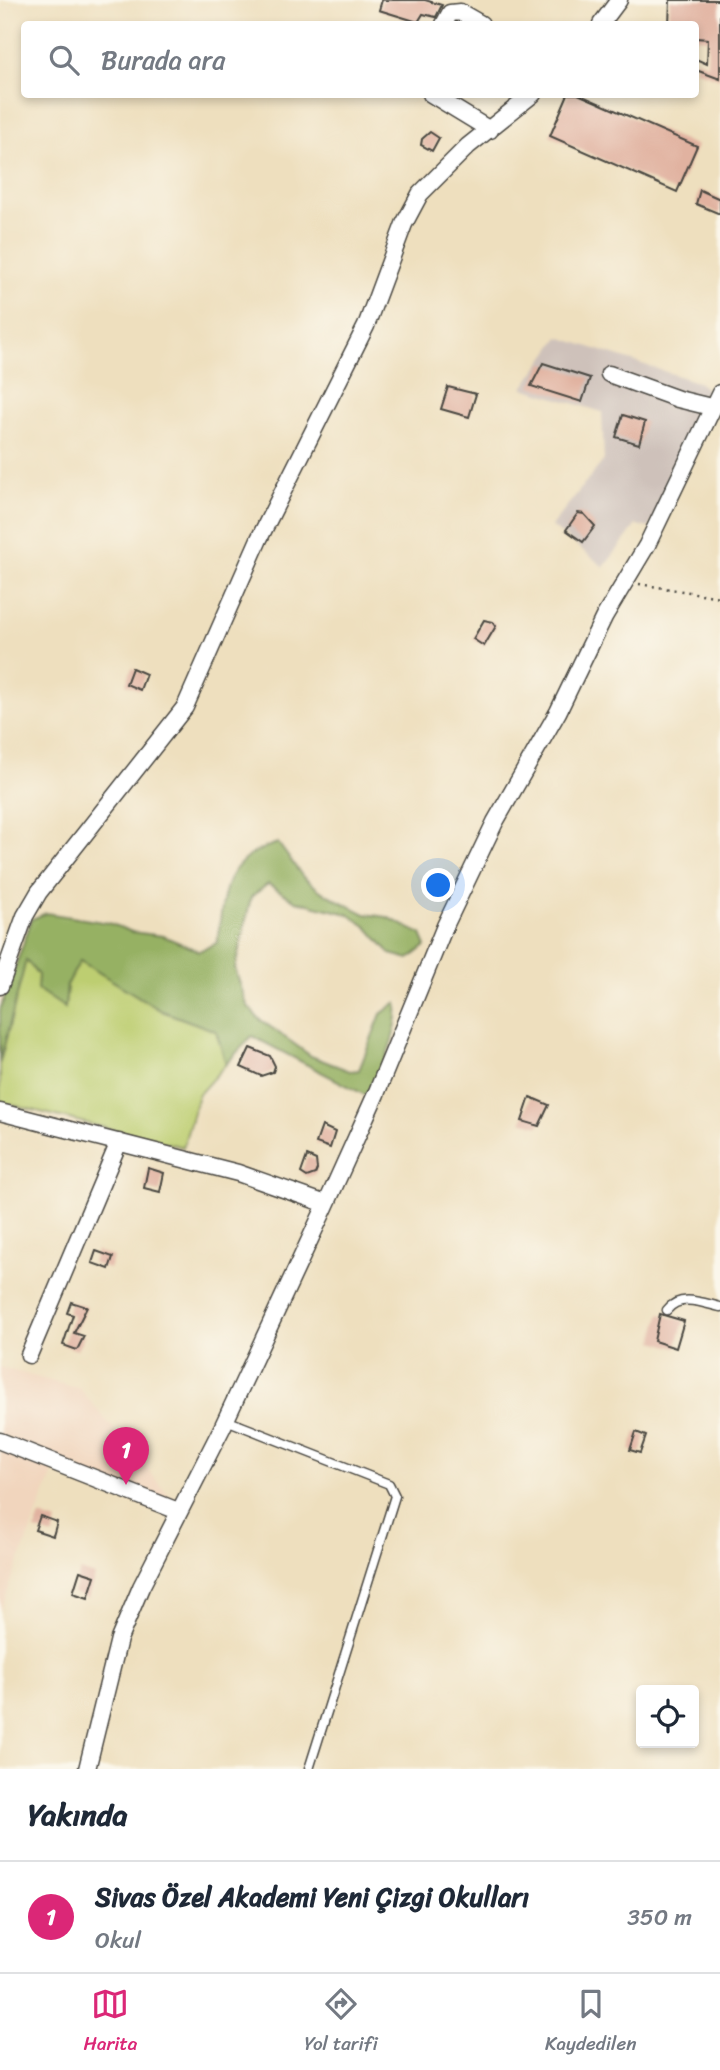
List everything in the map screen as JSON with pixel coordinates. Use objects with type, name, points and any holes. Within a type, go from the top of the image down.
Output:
[{"type":"street","points":[[603,21],[619,0]]},
{"type":"street","points":[[446,21],[450,13],[460,12],[476,21]]},
{"type":"street","points":[[438,98],[490,130]]},
{"type":"street","points":[[0,986],[25,916],[39,892],[185,707],[259,539],[366,326],[404,224],[420,194],[450,163],[528,98]]},
{"type":"street","points":[[87,1769],[120,1639],[177,1511],[226,1420],[326,1204],[376,1094],[445,926],[495,822],[558,712],[604,617],[647,545],[716,400],[678,399],[609,374]]},
{"type":"street","points":[[0,1112],[238,1173],[326,1204]]},
{"type":"street","points":[[29,1355],[120,1142]]},
{"type":"street","points":[[0,1441],[177,1511]]},
{"type":"lane","points":[[667,1310],[671,1304],[688,1300],[720,1307]]},
{"type":"lane","points":[[226,1420],[390,1483],[395,1496],[309,1769]]},
{"type":"path","points":[[625,581],[720,597]]},
{"type":"shaded area","points":[[559,337],[700,383],[710,393],[649,528],[636,525],[604,567],[551,526],[604,460],[602,412],[523,388]]},
{"type":"shaded area","points":[[0,1367],[80,1389],[173,1500],[165,1514],[54,1470],[0,1611]]},
{"type":"green space","points":[[278,843],[303,877],[322,892],[365,914],[387,917],[421,934],[426,946],[409,959],[391,954],[367,927],[348,914],[296,901],[268,884],[251,897],[235,969],[247,1005],[258,1018],[311,1056],[350,1071],[359,1070],[381,1014],[397,1002],[396,1025],[389,1051],[365,1095],[252,1036],[226,1064],[216,1031],[162,1011],[80,961],[67,985],[65,1008],[37,989],[38,975],[26,960],[0,1062],[0,1010],[32,919],[46,913],[109,923],[132,932],[163,936],[199,951],[217,943],[225,893],[236,869],[259,850]]},
{"type":"green space","points":[[26,959],[65,1008],[67,985],[80,960],[162,1011],[216,1031],[226,1064],[198,1095],[183,1147],[0,1102],[0,1062]]},
{"type":"building","points":[[382,0],[425,0],[442,5],[436,17],[423,14],[419,21],[379,10]]},
{"type":"building","points":[[670,0],[720,0],[720,79],[699,71],[699,60],[707,64],[708,39],[699,38],[699,21],[669,21]]},
{"type":"building","points":[[566,98],[587,98],[697,146],[677,192],[550,136]]},
{"type":"building","points":[[430,132],[439,138],[432,151],[421,145],[422,139]]},
{"type":"building","points":[[700,190],[720,199],[720,214],[696,204]]},
{"type":"building","points":[[543,363],[590,378],[582,402],[531,386]]},
{"type":"building","points":[[448,387],[476,394],[469,417],[441,409]]},
{"type":"building","points":[[623,415],[645,422],[639,444],[616,437]]},
{"type":"building","points":[[578,513],[584,514],[595,526],[583,542],[566,530]]},
{"type":"building","points":[[484,620],[493,622],[496,626],[484,646],[473,639]]},
{"type":"building","points":[[132,668],[146,674],[140,690],[126,684]]},
{"type":"building","points":[[250,1048],[270,1056],[275,1066],[273,1072],[261,1076],[241,1067]]},
{"type":"building","points":[[530,1097],[549,1105],[539,1126],[522,1121]]},
{"type":"building","points":[[322,1126],[335,1132],[330,1148],[316,1143]]},
{"type":"building","points":[[307,1156],[316,1160],[317,1169],[315,1174],[307,1177],[301,1173]]},
{"type":"building","points":[[148,1168],[164,1173],[160,1192],[144,1188]]},
{"type":"building","points":[[96,1251],[113,1257],[109,1269],[92,1263]]},
{"type":"building","points":[[71,1302],[87,1307],[74,1333],[84,1336],[77,1350],[63,1345],[73,1315],[67,1313]]},
{"type":"building","points":[[660,1314],[684,1321],[676,1348],[654,1341]]},
{"type":"building","points":[[636,1432],[646,1436],[640,1453],[630,1450]]},
{"type":"building","points":[[40,1516],[57,1522],[53,1536],[35,1530]]},
{"type":"building","points":[[80,1571],[95,1576],[88,1598],[73,1593]]},
{"type":"place","name":"Sivas Özel Akademi Yeni Çizgi Okulları","points":[[126,1485]]}]
